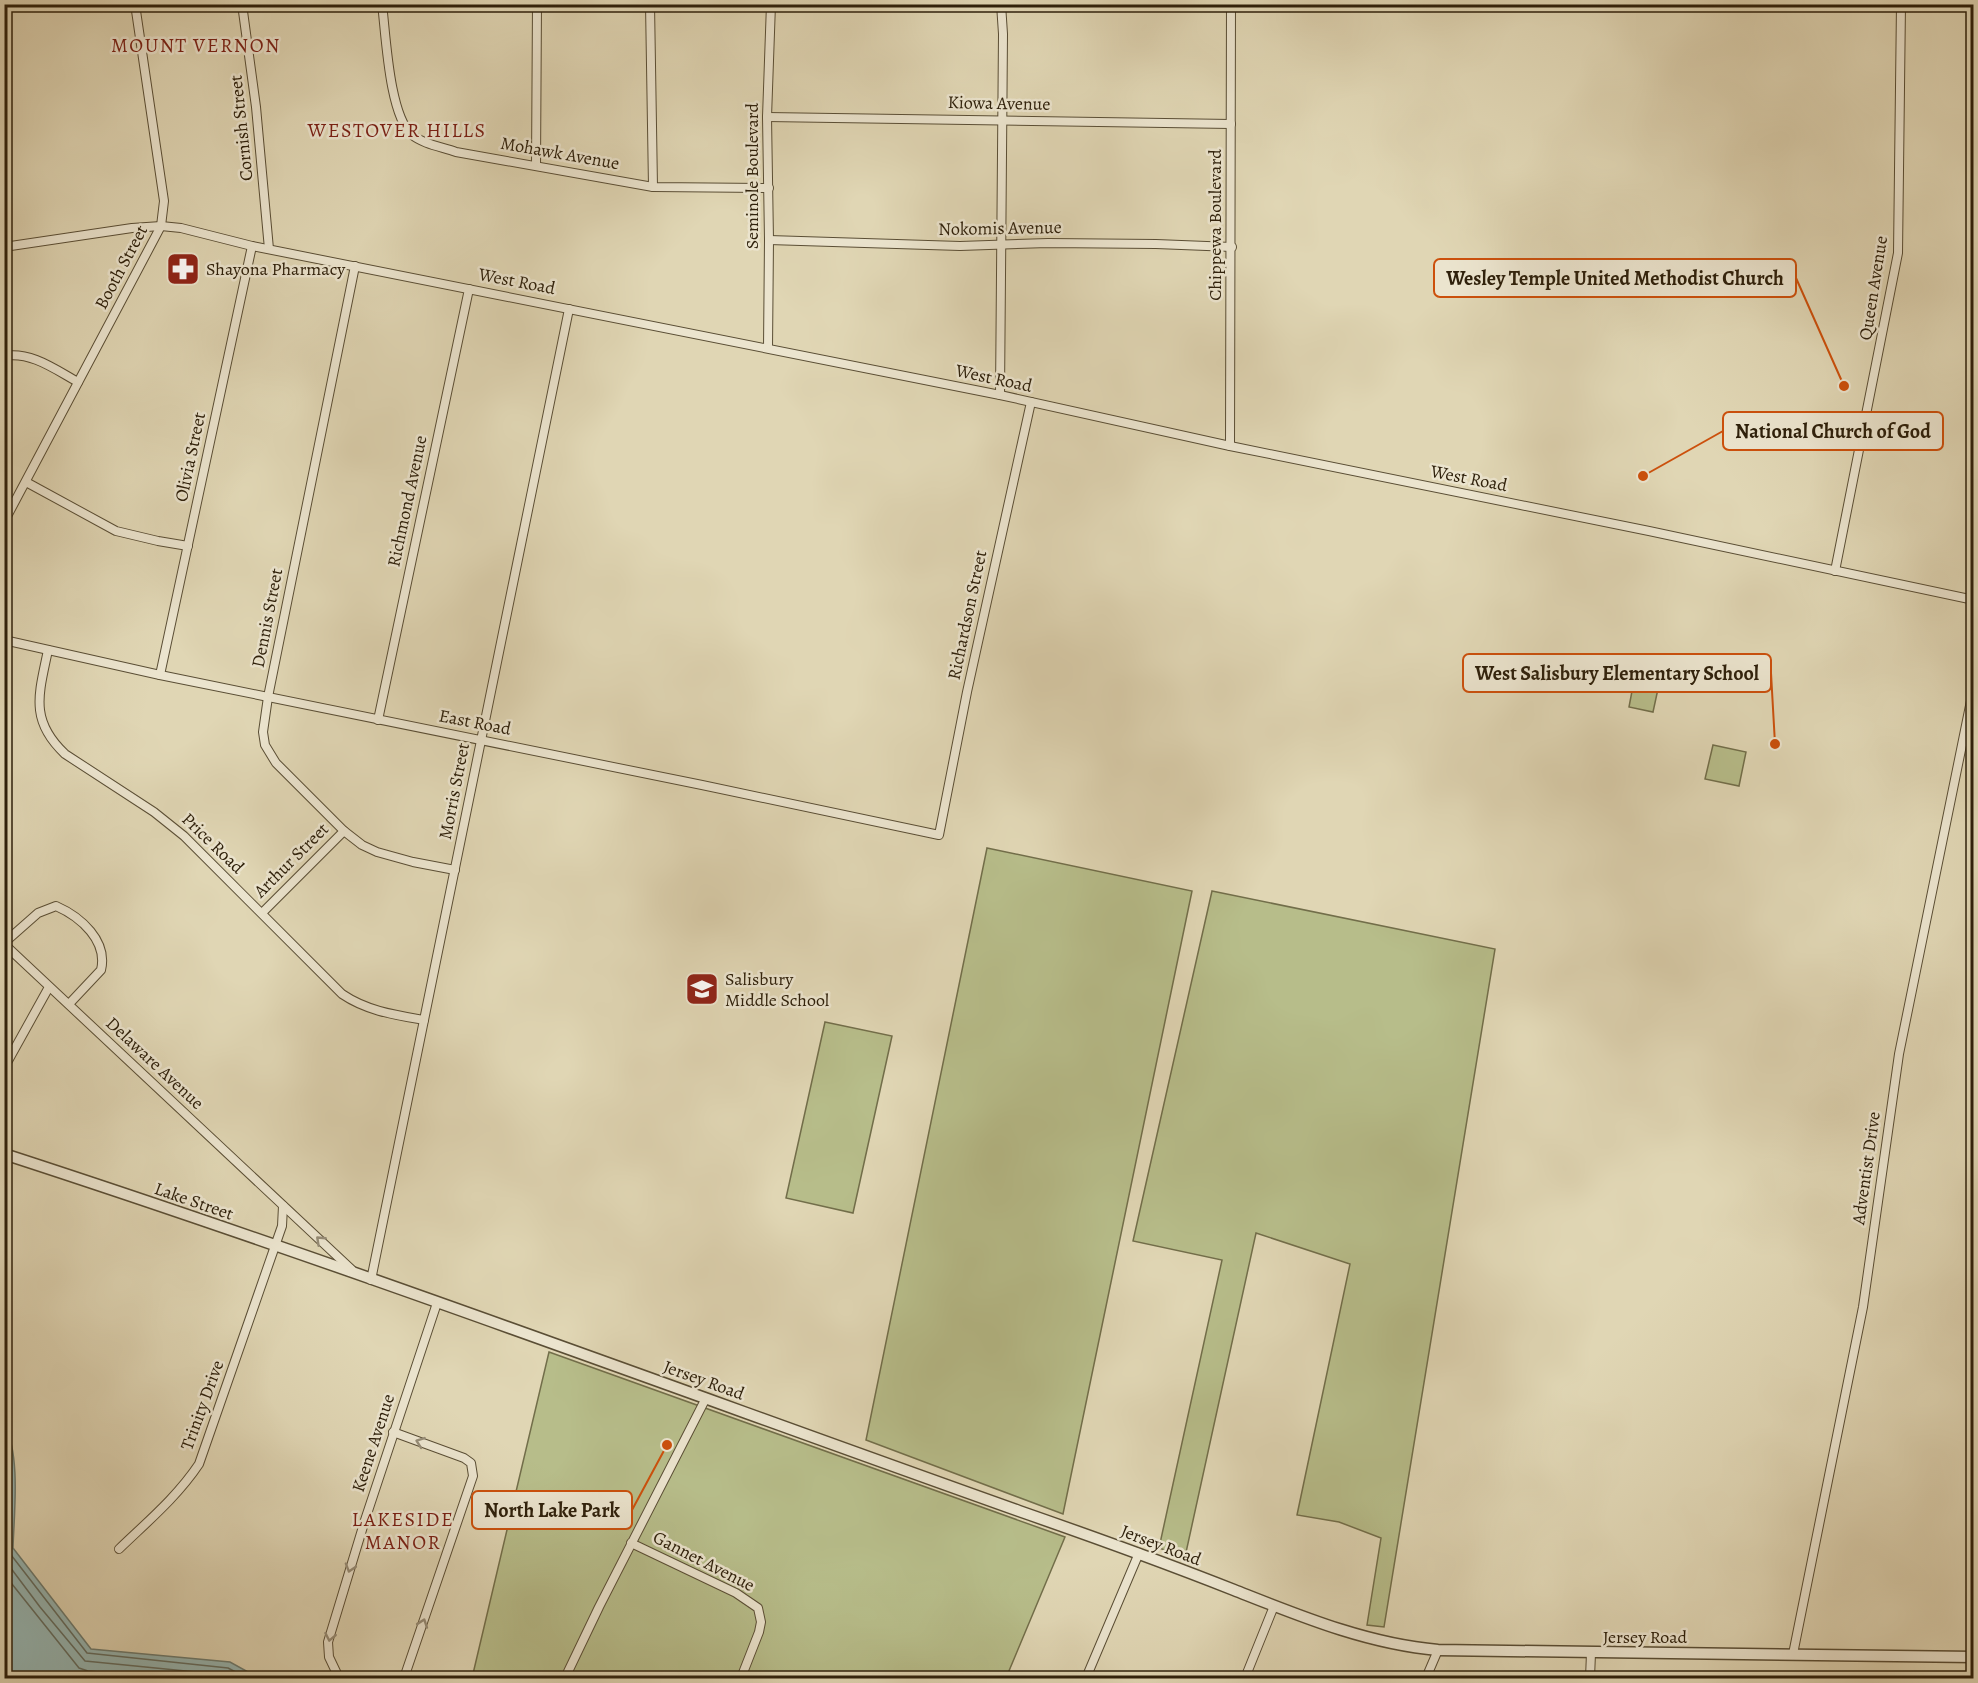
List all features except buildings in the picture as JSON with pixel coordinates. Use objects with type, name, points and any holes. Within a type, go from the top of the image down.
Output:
[{"type":"street","name":"Booth Street","points":[[4,522],[155,242],[161,226],[164,201],[135,4]]},
{"type":"street","name":"Cornish Street","points":[[242,4],[256,107],[269,249]]},
{"type":"street","name":"Mohawk Avenue","points":[[382,4],[394,100],[403,123],[412,135],[428,143],[456,152],[653,187],[769,188]]},
{"type":"street","points":[[536,165],[537,4]]},
{"type":"street","points":[[650,4],[653,187]]},
{"type":"street","name":"Seminole Boulevard","points":[[768,348],[767,117],[771,4]]},
{"type":"street","points":[[1000,395],[1003,34],[1001,4]]},
{"type":"street","name":"Chippewa Boulevard","points":[[1230,446],[1231,4]]},
{"type":"street","name":"Queen Avenue","points":[[1835,572],[1898,253],[1901,4]]},
{"type":"street","name":"Kiowa Avenue","points":[[767,117],[1231,124]]},
{"type":"street","name":"West Road","points":[[4,247],[132,228],[161,226],[181,228],[252,246],[1000,395],[1230,446],[1974,600]]},
{"type":"street","name":"Nokomis Avenue","points":[[769,240],[960,246],[1156,244],[1232,247]]},
{"type":"street","name":"Olivia Street","points":[[160,675],[252,246]]},
{"type":"street","name":"Dennis Street","points":[[355,266],[268,697],[263,732],[265,745],[276,763],[344,831],[362,845],[377,852],[413,862],[455,870]]},
{"type":"street","name":"Richmond Avenue","points":[[378,720],[469,289]]},
{"type":"street","name":"Morris Street","points":[[371,1280],[569,309]]},
{"type":"street","points":[[4,356],[23,356],[35,359],[78,382]]},
{"type":"street","name":"Richardson Street","points":[[939,835],[967,692],[1031,402]]},
{"type":"street","points":[[26,482],[116,531],[188,546]]},
{"type":"street","name":"East Road","points":[[4,640],[160,675],[939,835]]},
{"type":"street","name":"Price Road","points":[[48,650],[40,691],[39,710],[43,726],[53,743],[64,754],[171,825],[262,913],[327,981],[354,1002],[384,1013],[424,1020]]},
{"type":"street","name":"Adventist Drive","points":[[1793,1654],[1863,1307],[1897,1065],[1907,1011],[1974,686]]},
{"type":"street","name":"Arthur Street","points":[[262,913],[344,831]]},
{"type":"street","points":[[4,944],[38,913],[56,906],[66,910],[86,928],[98,940],[103,955],[101,970],[69,1004]]},
{"type":"street","name":"Delaware Avenue","points":[[4,944],[357,1275]]},
{"type":"street","points":[[4,1068],[49,987]]},
{"type":"street","name":"Lake Street","points":[[4,1154],[118,1191],[371,1280]]},
{"type":"street","points":[[275,1247],[282,1226],[283,1206]]},
{"type":"street","name":"Trinity Drive","points":[[119,1549],[186,1483],[199,1464],[275,1247]]},
{"type":"street","name":"Jersey Road","points":[[371,1280],[1139,1553],[1274,1606],[1380,1641],[1406,1647],[1438,1650],[1974,1657]]},
{"type":"street","name":"Keene Avenue","points":[[339,1678],[329,1657],[328,1642],[393,1432],[437,1303]]},
{"type":"street","points":[[565,1678],[706,1398]]},
{"type":"street","points":[[393,1432],[464,1458],[471,1463],[473,1476],[404,1678]]},
{"type":"street","name":"Gannet Avenue","points":[[632,1543],[736,1593],[758,1608],[761,1622],[759,1632],[741,1678]]},
{"type":"street","points":[[1086,1678],[1139,1553]]},
{"type":"street","points":[[1245,1678],[1274,1606]]},
{"type":"street","points":[[1426,1678],[1438,1650]]},
{"type":"street","points":[[1590,1678],[1591,1653]]},
{"type":"green space","points":[[1636,670],[1661,675],[1653,712],[1629,707]]},
{"type":"green space","points":[[1713,745],[1746,752],[1739,786],[1705,779]]},
{"type":"green space","points":[[987,848],[1192,891],[1063,1514],[866,1440]]},
{"type":"green space","points":[[1212,891],[1495,949],[1384,1627],[1367,1625],[1381,1538],[1339,1522],[1297,1515],[1350,1264],[1256,1233],[1185,1557],[1159,1548],[1222,1260],[1133,1241]]},
{"type":"green space","points":[[825,1022],[892,1036],[853,1213],[786,1198]]},
{"type":"green space","points":[[549,1352],[1065,1537],[1006,1678],[472,1678]]},
{"type":"water","points":[[4,1424],[13,1451],[15,1467],[13,1548],[91,1649],[230,1662],[259,1678],[5,1678]]},
{"type":"place","name":"Shayona Pharmacy","points":[[183,269]]},
{"type":"place","name":"Wesley Temple United Methodist Church","points":[[1844,386]]},
{"type":"place","name":"National Church of God","points":[[1643,476]]},
{"type":"place","name":"West Salisbury Elementary School","points":[[1775,744]]},
{"type":"place","name":"Salisbury Middle School","points":[[702,989]]},
{"type":"place","name":"North Lake Park","points":[[667,1445]]},
{"type":"district","name":"MOUNT VERNON","points":[[196,45]]},
{"type":"district","name":"WESTOVER HILLS","points":[[397,130]]},
{"type":"district","name":"LAKESIDE MANOR","points":[[403,1530]]}]
